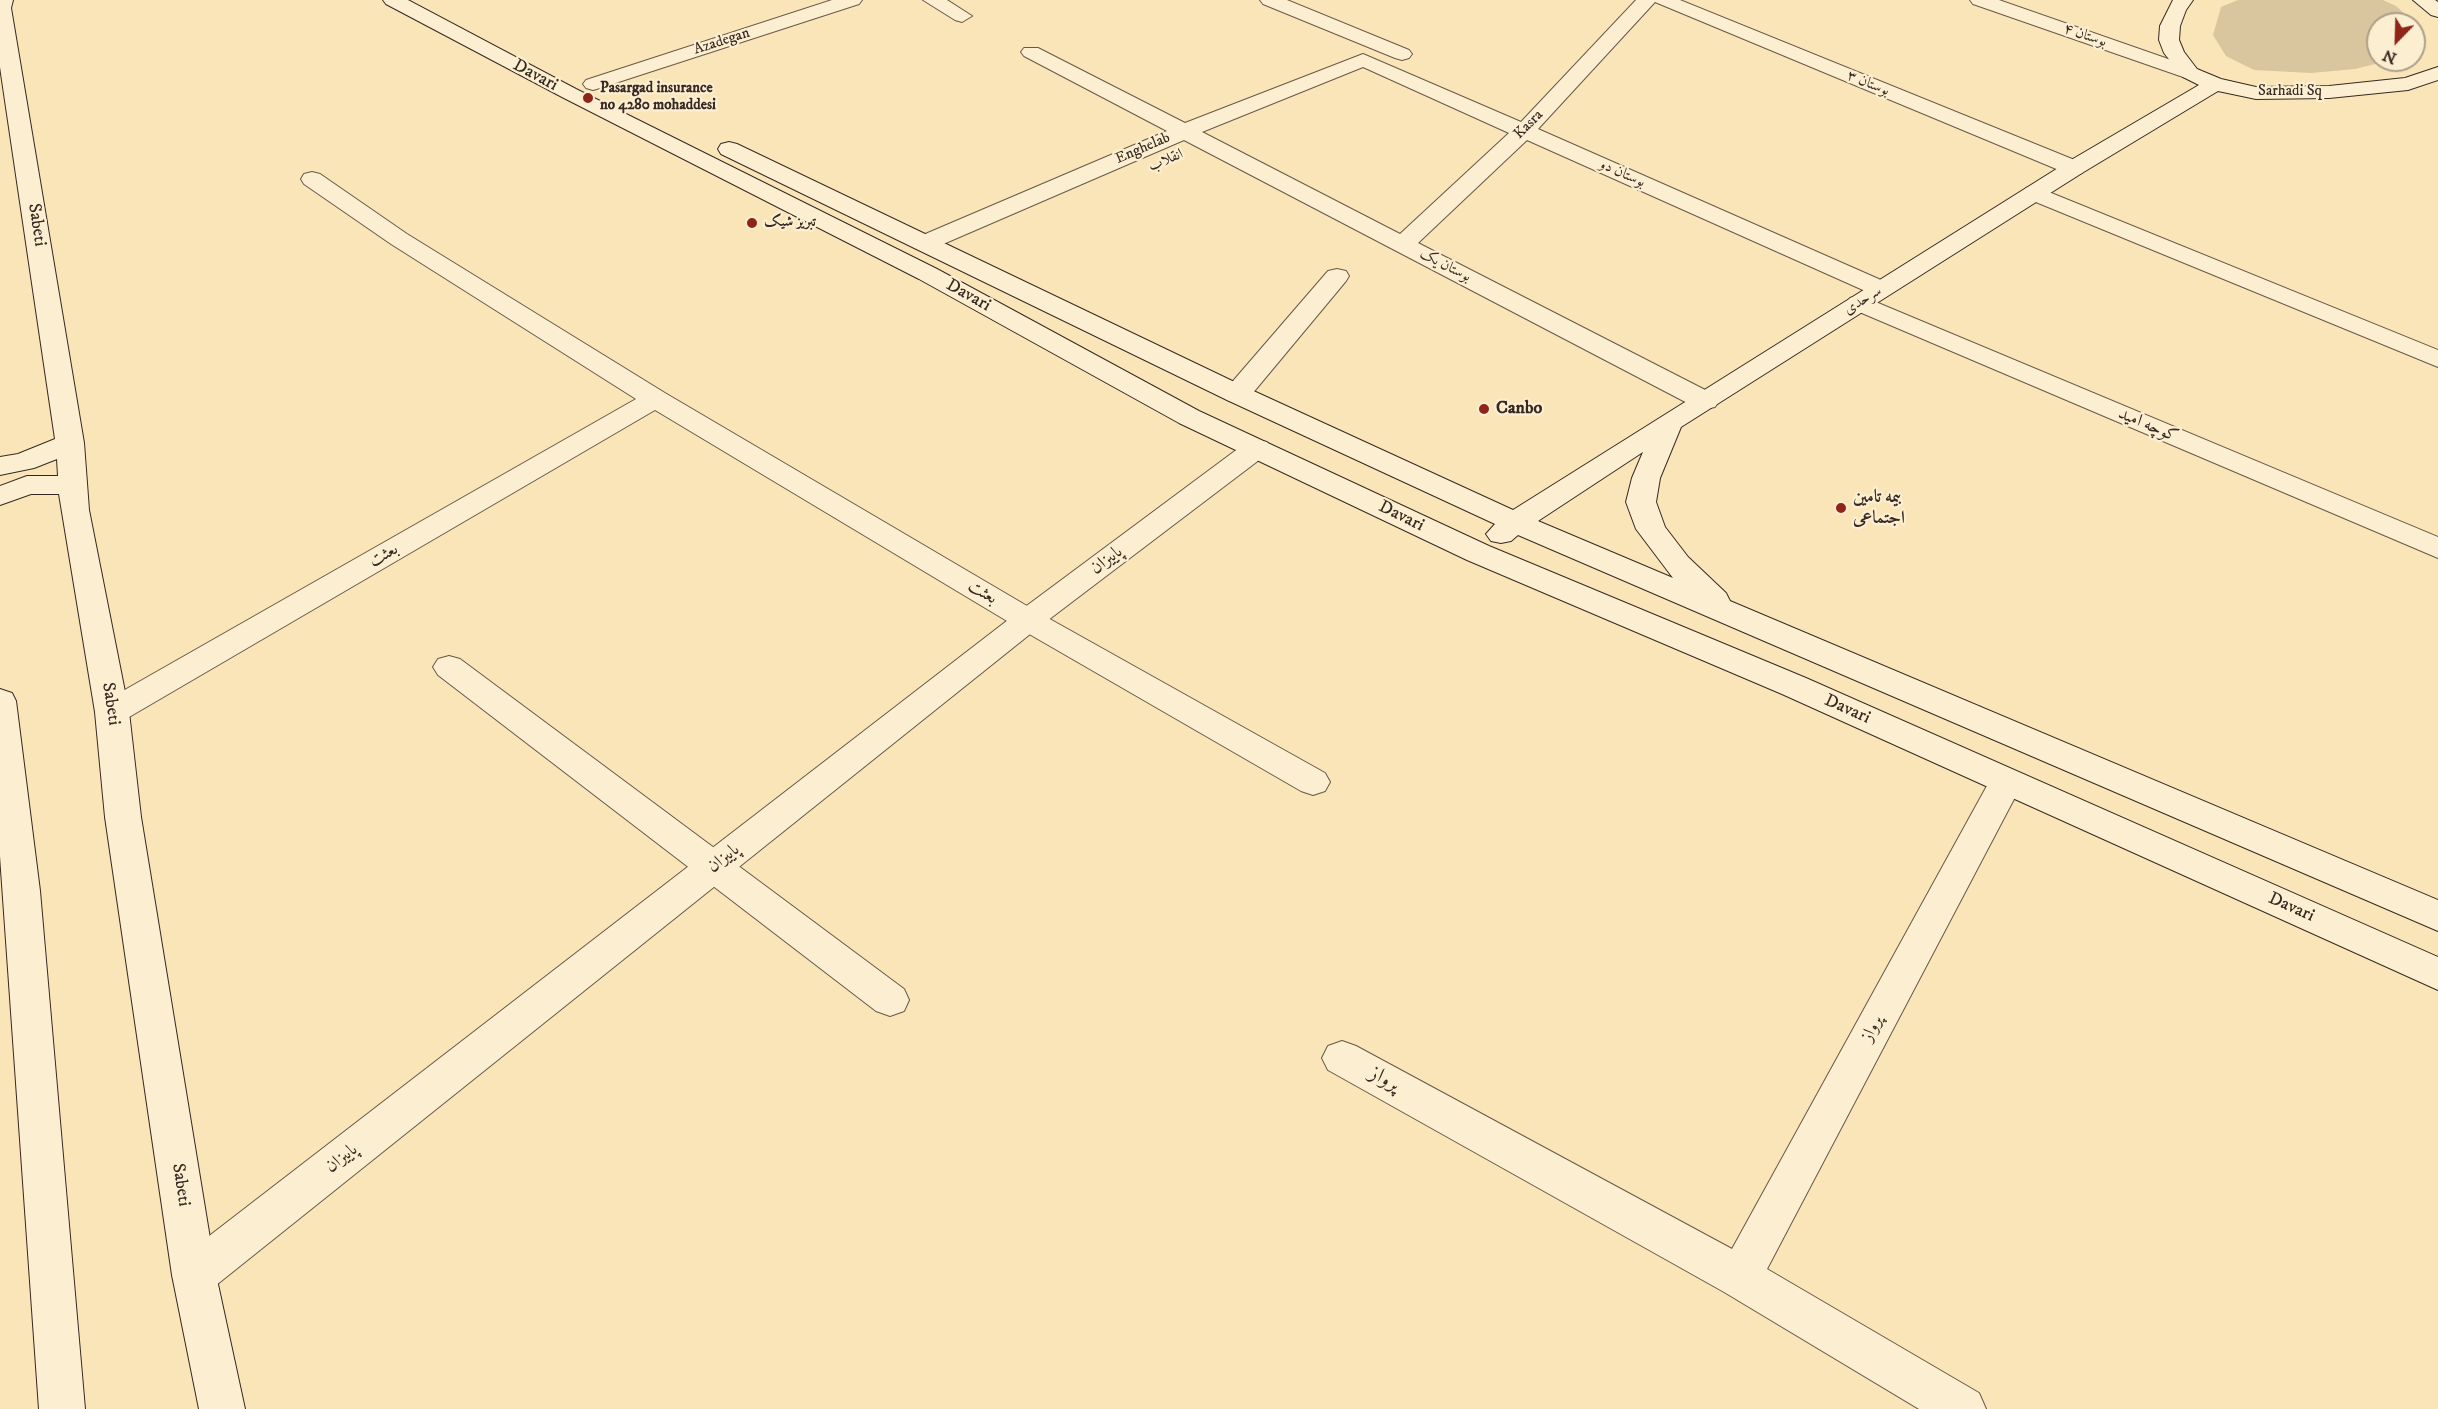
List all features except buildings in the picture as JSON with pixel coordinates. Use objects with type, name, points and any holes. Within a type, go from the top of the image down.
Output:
[{"type":"street","name":"Sabeti","points":[[3,0],[3,19],[70,443],[74,510],[112,712],[123,817],[194,1275],[222,1409]]},
{"type":"street","name":"Davari","points":[[393,0],[579,99],[928,274],[1189,417],[1478,553],[1794,686],[2438,974]]},
{"type":"street","name":"Davari","points":[[437,0],[593,84],[1237,394],[1515,522],[2438,916]]},
{"type":"street","name":"Azadegan","points":[[593,84],[852,0]]},
{"type":"street","points":[[933,0],[962,16]]},
{"type":"street","name":"انقلاب","points":[[937,248],[1209,143],[1415,59],[1270,0]]},
{"type":"street","name":"Kasra","points":[[1403,244],[1525,130],[1647,0]]},
{"type":"street","name":"بوستان ۳","points":[[1663,0],[2074,168]]},
{"type":"street","name":"بوستان ۴","points":[[1980,0],[2190,73]]},
{"type":"street","points":[[2183,0],[2176,9],[2169,40],[2174,52],[2190,73]]},
{"type":"street","points":[[2423,0],[2438,11]]},
{"type":"street","name":"بوستان یک","points":[[1031,52],[1706,401]]},
{"type":"street","name":"بوستان دو","points":[[1363,60],[1525,130],[1870,296]]},
{"type":"street","name":"Enghelab","points":[[937,248],[1185,131],[1363,60]]},
{"type":"street","name":"Sarhadi Sq","points":[[2190,73],[2215,84],[2256,93],[2330,93],[2408,84],[2438,73]]},
{"type":"street","name":"سرحدی","points":[[1478,553],[1515,522],[1669,423],[2074,168],[2215,84]]},
{"type":"street","name":"بعثت","points":[[312,178],[399,239],[655,399],[1028,620],[1313,782]]},
{"type":"street","points":[[2034,193],[2438,359]]},
{"type":"street","points":[[1237,394],[1337,276]]},
{"type":"street","name":"کوچه امید","points":[[1870,296],[2438,548]]},
{"type":"street","name":"بعثت","points":[[112,712],[655,399]]},
{"type":"street","points":[[1669,423],[1646,478],[1641,502],[1651,529],[1677,564],[1730,614]]},
{"type":"street","points":[[0,466],[24,462],[70,443]]},
{"type":"street","name":"پاییزان","points":[[194,1275],[1028,620],[1257,448]]},
{"type":"street","points":[[0,496],[27,485],[72,485]]},
{"type":"street","points":[[449,667],[712,868],[890,1000]]},
{"type":"street","points":[[0,701],[11,898],[62,1409]]},
{"type":"street","name":"پرواز","points":[[1740,1277],[2006,782]]},
{"type":"street","name":"پرواز","points":[[1342,1058],[1740,1277],[1963,1409]]},
{"type":"shaded area","points":[[2238,0],[2383,0],[2403,12],[2366,12],[2366,66],[2311,73],[2254,70],[2226,56],[2213,35],[2221,7]]},
{"type":"place","name":"Pasargad insurance no 4280 mohaddesi","points":[[588,98]]},
{"type":"place","name":"تبریز شیک","points":[[752,223]]},
{"type":"place","name":"Canbo","points":[[1484,409]]},
{"type":"place","name":"بیمه تامین اجتماعی","points":[[1841,508]]}]
